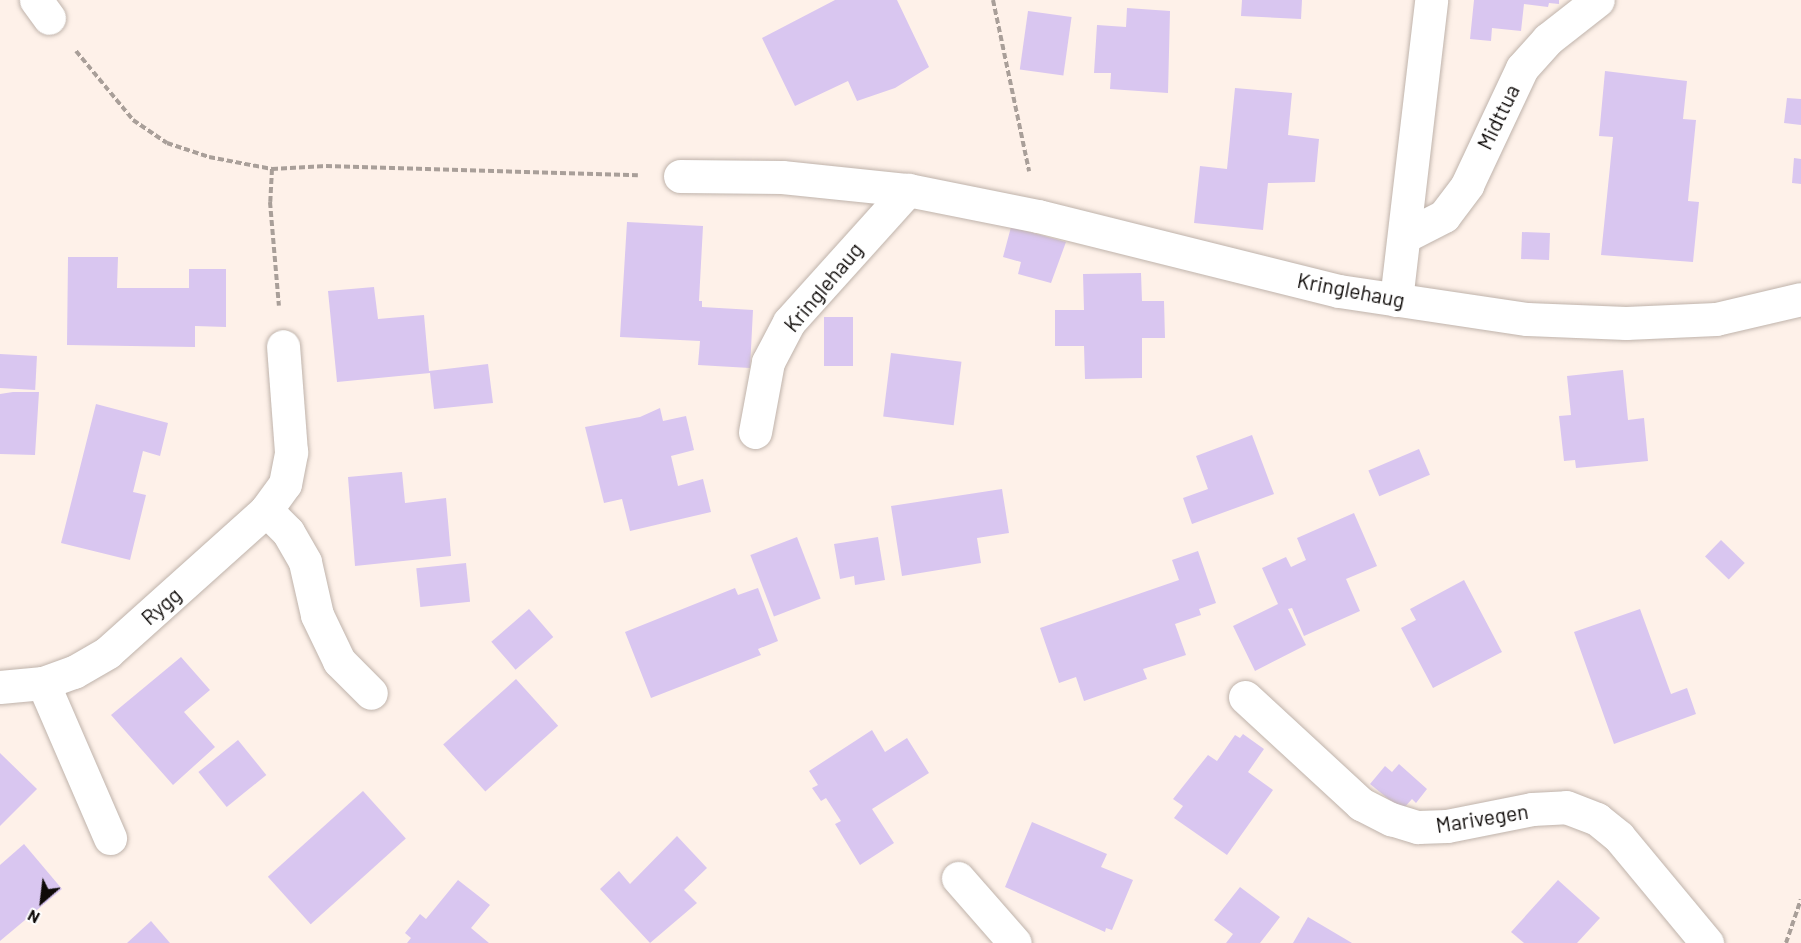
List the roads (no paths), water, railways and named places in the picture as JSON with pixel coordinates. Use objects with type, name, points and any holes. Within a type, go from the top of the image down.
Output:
[{"type":"street","points":[[1396,300],[1431,0]]},
{"type":"street","name":"Midttua","points":[[1404,236],[1444,216],[1467,185],[1522,68],[1548,39],[1598,0]]},
{"type":"street","name":"Kringlehaug","points":[[680,176],[782,177],[908,190],[1038,216],[1339,291],[1527,319],[1626,323],[1716,319],[1801,299]]},
{"type":"street","name":"Kringlehaug","points":[[755,432],[768,362],[789,322],[908,190]]},
{"type":"street","name":"Rygg","points":[[0,687],[43,683],[74,672],[108,652],[266,510],[285,484],[291,452],[283,346]]},
{"type":"street","points":[[266,510],[288,532],[305,562],[317,615],[339,661],[371,693]]},
{"type":"street","points":[[43,683],[110,838]]},
{"type":"street","name":"Marivegen","points":[[1245,697],[1362,804],[1391,819],[1418,827],[1447,826],[1532,809],[1566,807],[1597,819],[1619,837],[1707,943]]},
{"type":"street","points":[[958,878],[1015,943]]}]
